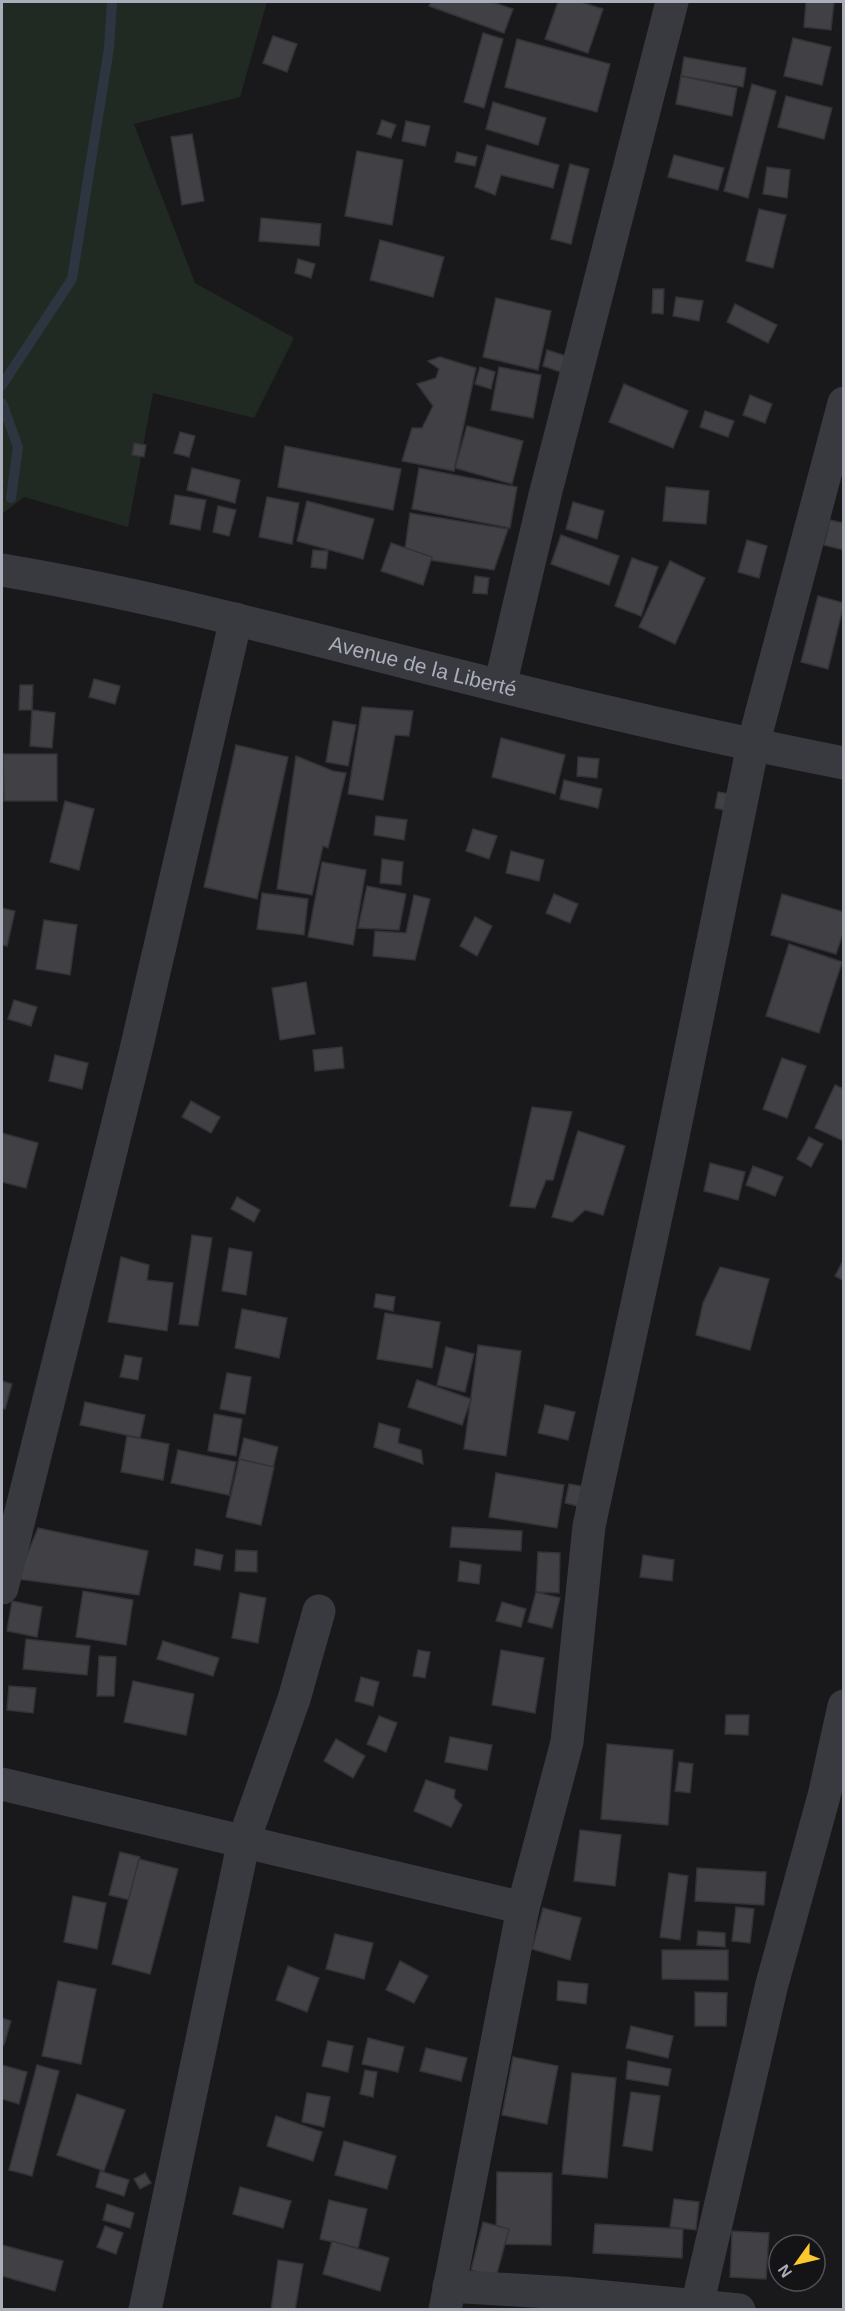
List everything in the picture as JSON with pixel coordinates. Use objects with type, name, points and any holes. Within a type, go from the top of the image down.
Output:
[{"type":"street","points":[[501,686],[545,495],[672,2]]},
{"type":"street","points":[[739,2310],[447,2298],[523,1908],[567,1742],[589,1526],[668,1161],[753,745],[843,403]]},
{"type":"street","name":"Avenue de la Liberté","points":[[2,570],[75,582],[236,619],[501,686],[753,745],[843,763]]},
{"type":"street","points":[[2,1588],[135,1054],[236,619]]},
{"type":"street","points":[[145,2310],[244,1840],[294,1699],[319,1611]]},
{"type":"street","points":[[696,2307],[772,1984],[824,1796],[843,1706]]},
{"type":"street","points":[[2,1784],[523,1908]]},
{"type":"shaded area","points":[[2,2],[267,2],[240,97],[134,124],[195,283],[294,338],[254,418],[153,393],[128,527],[24,497],[2,514]]},
{"type":"building","points":[[431,2],[492,2],[513,9],[504,33],[429,6]]},
{"type":"building","points":[[558,2],[581,2],[603,9],[588,53],[545,39]]},
{"type":"building","points":[[806,2],[834,2],[831,30],[804,27]]},
{"type":"building","points":[[483,33],[503,39],[484,108],[464,102]]},
{"type":"building","points":[[273,36],[297,44],[287,72],[263,63]]},
{"type":"building","points":[[793,38],[831,47],[822,85],[784,76]]},
{"type":"building","points":[[517,39],[610,64],[597,112],[505,87]]},
{"type":"building","points":[[684,57],[746,68],[743,87],[681,76]]},
{"type":"building","points":[[681,76],[737,88],[732,116],[676,104]]},
{"type":"building","points":[[752,84],[776,91],[748,198],[724,191]]},
{"type":"building","points":[[786,96],[832,108],[824,139],[778,127]]},
{"type":"building","points":[[493,102],[546,118],[538,145],[486,129]]},
{"type":"building","points":[[382,120],[396,125],[391,138],[377,134]]},
{"type":"building","points":[[406,121],[430,126],[425,146],[402,141]]},
{"type":"building","points":[[192,134],[204,201],[182,205],[171,137]]},
{"type":"building","points":[[487,145],[559,165],[553,188],[501,175],[495,195],[475,187]]},
{"type":"building","points":[[357,151],[403,160],[392,225],[345,216]]},
{"type":"building","points":[[457,152],[477,157],[475,166],[455,162]]},
{"type":"building","points":[[674,155],[724,168],[718,190],[668,177]]},
{"type":"building","points":[[570,164],[589,169],[571,244],[551,239]]},
{"type":"building","points":[[767,167],[790,170],[787,198],[763,194]]},
{"type":"building","points":[[759,209],[786,215],[773,268],[746,261]]},
{"type":"building","points":[[261,218],[321,224],[319,246],[259,241]]},
{"type":"building","points":[[380,240],[444,257],[433,297],[370,280]]},
{"type":"building","points":[[298,259],[315,264],[311,278],[295,273]]},
{"type":"building","points":[[653,289],[664,289],[663,314],[652,313]]},
{"type":"building","points":[[676,297],[703,301],[699,321],[673,316]]},
{"type":"building","points":[[496,298],[551,311],[538,370],[483,357]]},
{"type":"building","points":[[735,304],[777,325],[768,343],[727,322]]},
{"type":"building","points":[[547,350],[566,356],[561,372],[543,366]]},
{"type":"building","points":[[440,357],[476,368],[454,471],[402,461],[412,428],[422,428],[433,406],[417,384],[436,378],[439,369],[428,361]]},
{"type":"building","points":[[480,367],[495,372],[491,389],[475,384]]},
{"type":"building","points":[[499,367],[541,375],[533,418],[491,410]]},
{"type":"building","points":[[624,384],[688,411],[673,448],[609,422]]},
{"type":"building","points":[[750,395],[772,404],[765,423],[743,415]]},
{"type":"building","points":[[705,411],[734,421],[728,437],[700,427]]},
{"type":"building","points":[[467,426],[523,441],[512,484],[455,468]]},
{"type":"building","points":[[180,432],[195,436],[189,457],[174,453]]},
{"type":"building","points":[[134,443],[146,445],[144,457],[132,455]]},
{"type":"building","points":[[285,446],[401,469],[393,510],[278,487]]},
{"type":"building","points":[[192,468],[240,480],[235,503],[187,490]]},
{"type":"building","points":[[419,468],[517,487],[510,528],[412,509]]},
{"type":"building","points":[[666,487],[709,491],[706,524],[663,521]]},
{"type":"building","points":[[175,495],[206,500],[200,530],[170,524]]},
{"type":"building","points":[[267,497],[299,503],[292,544],[259,537]]},
{"type":"building","points":[[307,501],[374,519],[363,559],[297,541]]},
{"type":"building","points":[[573,502],[604,511],[597,539],[566,529]]},
{"type":"building","points":[[218,506],[236,510],[229,536],[213,532]]},
{"type":"building","points":[[410,513],[508,529],[494,570],[404,556]]},
{"type":"building","points":[[830,520],[844,523],[844,550],[824,545]]},
{"type":"building","points":[[561,535],[619,556],[609,585],[551,564]]},
{"type":"building","points":[[747,540],[767,546],[759,578],[738,572]]},
{"type":"building","points":[[391,543],[432,557],[423,585],[381,571]]},
{"type":"building","points":[[313,550],[328,551],[326,569],[311,567]]},
{"type":"building","points":[[632,558],[658,567],[641,616],[615,606]]},
{"type":"building","points":[[670,561],[705,578],[675,644],[639,627]]},
{"type":"building","points":[[475,576],[489,578],[487,594],[473,593]]},
{"type":"building","points":[[818,596],[844,603],[828,669],[801,662]]},
{"type":"building","points":[[94,679],[120,686],[115,704],[89,697]]},
{"type":"building","points":[[20,685],[33,685],[32,710],[19,710]]},
{"type":"building","points":[[362,707],[413,711],[409,736],[395,735],[383,800],[348,794]]},
{"type":"building","points":[[32,710],[55,713],[52,748],[30,746]]},
{"type":"building","points":[[333,721],[356,725],[348,766],[326,762]]},
{"type":"building","points":[[501,738],[565,755],[555,794],[492,777]]},
{"type":"building","points":[[236,745],[288,757],[257,899],[204,887]]},
{"type":"building","points":[[3,754],[57,754],[57,801],[4,801]]},
{"type":"building","points":[[296,756],[333,771],[346,773],[328,848],[323,846],[312,895],[277,889]]},
{"type":"building","points":[[578,757],[599,759],[597,778],[577,776]]},
{"type":"building","points":[[564,780],[602,789],[598,808],[560,799]]},
{"type":"building","points":[[718,792],[731,794],[728,811],[715,808]]},
{"type":"building","points":[[65,801],[94,809],[79,870],[50,862]]},
{"type":"building","points":[[376,816],[407,820],[404,840],[374,835]]},
{"type":"building","points":[[473,829],[497,836],[489,859],[466,851]]},
{"type":"building","points":[[511,851],[544,860],[539,881],[506,873]]},
{"type":"building","points":[[382,859],[403,862],[401,885],[380,883]]},
{"type":"building","points":[[322,862],[366,870],[353,945],[308,937]]},
{"type":"building","points":[[367,886],[406,894],[399,930],[358,928]]},
{"type":"building","points":[[262,893],[308,899],[304,935],[257,929]]},
{"type":"building","points":[[554,894],[578,904],[570,923],[546,913]]},
{"type":"building","points":[[782,894],[844,912],[844,930],[836,954],[771,935]]},
{"type":"building","points":[[414,895],[430,899],[415,960],[373,956],[375,931],[406,933]]},
{"type":"building","points":[[2,908],[15,911],[7,946],[2,945]]},
{"type":"building","points":[[475,917],[492,926],[477,956],[460,946]]},
{"type":"building","points":[[44,920],[77,925],[70,975],[36,969]]},
{"type":"building","points":[[789,944],[842,962],[819,1033],[766,1016]]},
{"type":"building","points":[[306,982],[315,1034],[280,1040],[272,988]]},
{"type":"building","points":[[14,1000],[37,1007],[31,1026],[8,1019]]},
{"type":"building","points":[[342,1047],[344,1068],[315,1071],[313,1050]]},
{"type":"building","points":[[55,1055],[88,1063],[82,1089],[49,1081]]},
{"type":"building","points":[[782,1058],[806,1066],[787,1118],[763,1109]]},
{"type":"building","points":[[835,1085],[844,1089],[844,1141],[815,1128]]},
{"type":"building","points":[[191,1101],[220,1117],[211,1133],[182,1117]]},
{"type":"building","points":[[532,1107],[572,1112],[553,1180],[546,1180],[535,1208],[510,1206]]},
{"type":"building","points":[[578,1131],[625,1146],[603,1215],[585,1210],[572,1222],[552,1217]]},
{"type":"building","points":[[2,1133],[38,1143],[26,1188],[2,1182]]},
{"type":"building","points":[[809,1137],[823,1144],[811,1167],[797,1159]]},
{"type":"building","points":[[710,1163],[745,1172],[738,1200],[704,1191]]},
{"type":"building","points":[[753,1166],[783,1177],[775,1196],[746,1185]]},
{"type":"building","points":[[237,1197],[260,1210],[254,1222],[231,1209]]},
{"type":"building","points":[[192,1235],[212,1238],[198,1326],[179,1324]]},
{"type":"building","points":[[229,1248],[252,1252],[246,1295],[222,1291]]},
{"type":"building","points":[[121,1257],[149,1265],[147,1280],[173,1283],[167,1331],[108,1322]]},
{"type":"building","points":[[844,1259],[844,1281],[835,1276]]},
{"type":"building","points":[[720,1267],[769,1279],[750,1350],[696,1335],[703,1303]]},
{"type":"building","points":[[376,1294],[395,1297],[393,1311],[374,1307]]},
{"type":"building","points":[[242,1309],[287,1318],[279,1358],[235,1348]]},
{"type":"building","points":[[385,1313],[440,1322],[432,1368],[377,1359]]},
{"type":"building","points":[[478,1345],[521,1351],[506,1456],[464,1449]]},
{"type":"building","points":[[446,1347],[474,1354],[465,1392],[437,1385]]},
{"type":"building","points":[[125,1355],[142,1358],[138,1380],[120,1377]]},
{"type":"building","points":[[227,1373],[251,1377],[245,1414],[220,1409]]},
{"type":"building","points":[[417,1380],[471,1399],[462,1425],[408,1407]]},
{"type":"building","points":[[2,1381],[12,1384],[5,1409],[2,1408]]},
{"type":"building","points":[[85,1402],[145,1415],[140,1438],[80,1425]]},
{"type":"building","points":[[545,1405],[575,1412],[568,1440],[538,1433]]},
{"type":"building","points":[[214,1414],[242,1419],[236,1456],[208,1451]]},
{"type":"building","points":[[379,1423],[400,1429],[398,1443],[421,1450],[423,1464],[374,1447]]},
{"type":"building","points":[[127,1436],[169,1444],[163,1480],[121,1472]]},
{"type":"building","points":[[244,1438],[278,1447],[273,1468],[239,1459]]},
{"type":"building","points":[[178,1450],[236,1462],[229,1495],[171,1483]]},
{"type":"building","points":[[239,1459],[274,1467],[261,1525],[226,1517]]},
{"type":"building","points":[[496,1473],[564,1485],[557,1528],[489,1517]]},
{"type":"building","points":[[569,1484],[582,1486],[578,1506],[565,1503]]},
{"type":"building","points":[[452,1527],[522,1531],[521,1551],[450,1547]]},
{"type":"building","points":[[38,1528],[148,1551],[139,1595],[17,1579]]},
{"type":"building","points":[[196,1549],[223,1555],[220,1570],[194,1565]]},
{"type":"building","points":[[236,1550],[257,1551],[257,1572],[235,1571]]},
{"type":"building","points":[[538,1552],[560,1553],[559,1593],[536,1592]]},
{"type":"building","points":[[643,1555],[674,1560],[672,1581],[640,1577]]},
{"type":"building","points":[[460,1561],[481,1565],[479,1584],[458,1581]]},
{"type":"building","points":[[83,1591],[133,1600],[126,1645],[76,1637]]},
{"type":"building","points":[[536,1592],[560,1598],[552,1628],[528,1622]]},
{"type":"building","points":[[240,1593],[266,1598],[258,1643],[232,1638]]},
{"type":"building","points":[[12,1601],[42,1607],[37,1637],[7,1631]]},
{"type":"building","points":[[502,1602],[526,1609],[521,1627],[496,1621]]},
{"type":"building","points":[[26,1639],[90,1646],[87,1675],[23,1669]]},
{"type":"building","points":[[163,1641],[219,1658],[213,1676],[157,1659]]},
{"type":"building","points":[[418,1650],[430,1652],[425,1678],[413,1676]]},
{"type":"building","points":[[501,1650],[544,1658],[535,1713],[492,1705]]},
{"type":"building","points":[[99,1656],[116,1657],[114,1696],[97,1696]]},
{"type":"building","points":[[361,1677],[379,1682],[373,1706],[355,1701]]},
{"type":"building","points":[[133,1681],[194,1694],[186,1735],[124,1722]]},
{"type":"building","points":[[9,1686],[36,1688],[33,1713],[7,1710]]},
{"type":"building","points":[[726,1715],[749,1715],[748,1735],[725,1734]]},
{"type":"building","points":[[379,1716],[397,1723],[386,1752],[367,1744]]},
{"type":"building","points":[[450,1737],[492,1745],[487,1770],[445,1762]]},
{"type":"building","points":[[336,1739],[365,1756],[353,1778],[324,1761]]},
{"type":"building","points":[[607,1744],[673,1750],[668,1825],[601,1819]]},
{"type":"building","points":[[679,1762],[693,1764],[690,1793],[675,1791]]},
{"type":"building","points":[[426,1780],[455,1790],[454,1798],[462,1805],[451,1827],[414,1811]]},
{"type":"building","points":[[580,1830],[621,1835],[615,1886],[574,1881]]},
{"type":"building","points":[[120,1852],[140,1857],[130,1900],[109,1895]]},
{"type":"building","points":[[139,1859],[178,1869],[150,1974],[112,1964]]},
{"type":"building","points":[[697,1868],[766,1872],[764,1905],[695,1901]]},
{"type":"building","points":[[669,1873],[688,1876],[680,1940],[660,1937]]},
{"type":"building","points":[[73,1896],[106,1903],[97,1949],[64,1942]]},
{"type":"building","points":[[736,1907],[754,1909],[750,1943],[732,1941]]},
{"type":"building","points":[[543,1908],[581,1918],[570,1960],[532,1949]]},
{"type":"building","points":[[698,1931],[725,1933],[725,1947],[697,1945]]},
{"type":"building","points":[[335,1934],[373,1943],[364,1979],[326,1969]]},
{"type":"building","points":[[662,1950],[728,1950],[728,1980],[662,1979]]},
{"type":"building","points":[[400,1961],[428,1976],[414,2003],[386,1990]]},
{"type":"building","points":[[288,1966],[319,1978],[307,2012],[276,2000]]},
{"type":"building","points":[[58,1981],[96,1989],[81,2064],[42,2056]]},
{"type":"building","points":[[558,1981],[588,1984],[586,2004],[557,2000]]},
{"type":"building","points":[[695,1992],[727,1993],[726,2026],[695,2026]]},
{"type":"building","points":[[2,2018],[11,2021],[4,2045],[2,2044]]},
{"type":"building","points":[[631,2026],[673,2036],[668,2058],[626,2048]]},
{"type":"building","points":[[368,2038],[404,2047],[398,2072],[362,2064]]},
{"type":"building","points":[[328,2041],[353,2046],[348,2072],[322,2066]]},
{"type":"building","points":[[426,2048],[467,2058],[461,2081],[420,2071]]},
{"type":"building","points":[[513,2057],[558,2066],[547,2124],[502,2115]]},
{"type":"building","points":[[628,2061],[671,2069],[668,2086],[626,2079]]},
{"type":"building","points":[[2,2065],[27,2072],[19,2104],[2,2099]]},
{"type":"building","points":[[37,2065],[59,2071],[32,2176],[9,2170]]},
{"type":"building","points":[[365,2070],[377,2072],[373,2097],[360,2094]]},
{"type":"building","points":[[572,2073],[616,2078],[607,2178],[562,2174]]},
{"type":"building","points":[[631,2092],[660,2096],[652,2151],[623,2146]]},
{"type":"building","points":[[307,2093],[330,2097],[324,2127],[302,2122]]},
{"type":"building","points":[[77,2094],[125,2110],[104,2171],[57,2155]]},
{"type":"building","points":[[276,2116],[322,2132],[313,2161],[267,2146]]},
{"type":"building","points":[[344,2141],[396,2156],[387,2189],[335,2175]]},
{"type":"building","points":[[100,2171],[129,2180],[124,2196],[96,2187]]},
{"type":"building","points":[[497,2172],[552,2173],[551,2245],[496,2244]]},
{"type":"building","points":[[145,2173],[151,2183],[140,2189],[134,2179]]},
{"type":"building","points":[[240,2187],[291,2201],[283,2228],[233,2214]]},
{"type":"building","points":[[674,2199],[699,2202],[696,2230],[670,2227]]},
{"type":"building","points":[[329,2200],[367,2209],[358,2248],[320,2239]]},
{"type":"building","points":[[107,2204],[134,2213],[130,2228],[103,2220]]},
{"type":"building","points":[[483,2222],[509,2229],[496,2277],[471,2270]]},
{"type":"building","points":[[595,2224],[683,2229],[682,2258],[593,2253]]},
{"type":"building","points":[[105,2226],[123,2233],[116,2254],[97,2247]]},
{"type":"building","points":[[732,2231],[769,2233],[767,2233],[766,2279],[730,2277]]},
{"type":"building","points":[[332,2241],[389,2258],[380,2291],[323,2274]]},
{"type":"building","points":[[2,2245],[63,2261],[55,2291],[2,2276]]},
{"type":"building","points":[[278,2260],[303,2264],[295,2310],[271,2310]]},
{"type":"waterway","points":[[2,385],[72,279],[109,48],[112,2]]},
{"type":"waterway","points":[[2,403],[18,447],[11,498]]}]
